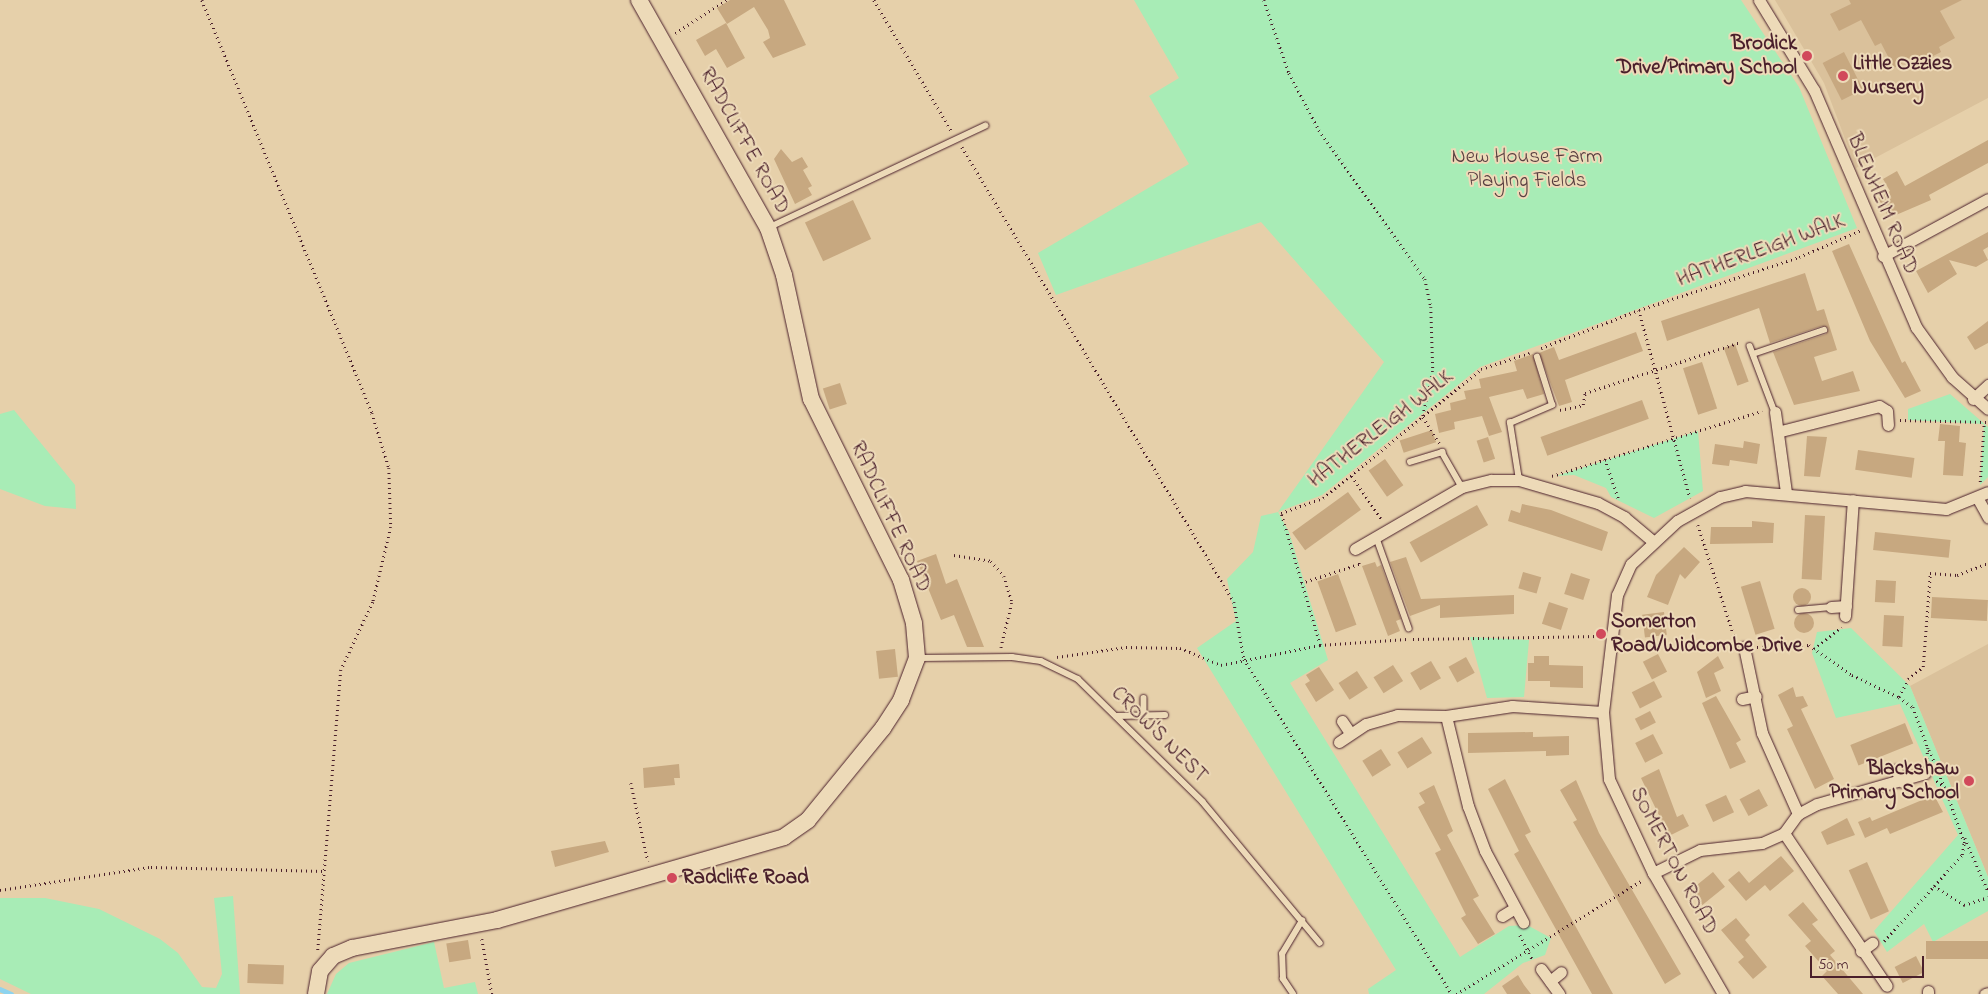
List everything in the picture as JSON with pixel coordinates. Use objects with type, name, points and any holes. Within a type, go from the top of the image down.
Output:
[{"type":"main road","name":"RADCLIFFE ROAD","points":[[320,971],[333,956],[352,948],[480,923],[756,848],[808,820],[883,728],[901,700],[918,658],[914,622],[901,580],[811,399],[784,275],[768,228],[664,40],[639,0]]},
{"type":"main road","points":[[316,994],[320,971]]},
{"type":"street","name":"BLENHEIM ROAD","points":[[1759,0],[1814,90],[1883,256],[1932,352],[1973,399],[1988,409]]},
{"type":"street","points":[[1883,256],[1988,199]]},
{"type":"street","points":[[1973,399],[1988,385]]},
{"type":"street","points":[[1781,431],[1874,407],[1884,407],[1888,422]]},
{"type":"street","points":[[1774,410],[1781,431],[1786,492]]},
{"type":"street","points":[[1355,549],[1388,527],[1462,487],[1491,480],[1519,480],[1598,503],[1624,517],[1651,540]]},
{"type":"street","name":"SOMERTON ROAD","points":[[1723,994],[1653,874],[1609,779],[1603,712],[1611,636],[1623,579],[1651,540],[1720,497],[1746,490],[1786,492],[1946,509],[1983,495]]},
{"type":"street","points":[[1983,495],[1988,517]]},
{"type":"street","points":[[1831,607],[1846,611],[1853,500]]},
{"type":"street","points":[[1744,647],[1771,759],[1798,814]]},
{"type":"street","points":[[1742,698],[1756,696]]},
{"type":"street","points":[[1339,742],[1350,733],[1386,717],[1446,716],[1512,706],[1603,712]]},
{"type":"street","points":[[1446,716],[1468,806],[1520,915],[1502,916]]},
{"type":"street","points":[[1342,721],[1350,733]]},
{"type":"street","points":[[1896,770],[1902,782]]},
{"type":"street","points":[[1653,874],[1683,855],[1742,848],[1784,833],[1798,814],[1817,804],[1902,782],[1924,773]]},
{"type":"street","points":[[1784,833],[1833,900],[1860,951],[1887,986]]},
{"type":"street","points":[[1860,951],[1872,943]]},
{"type":"street","points":[[1541,970],[1559,994]]},
{"type":"street","points":[[1550,981],[1562,972]]},
{"type":"lane","points":[[768,228],[985,126]]},
{"type":"lane","points":[[1753,354],[1824,330]]},
{"type":"lane","points":[[1750,346],[1774,410]]},
{"type":"lane","points":[[1519,480],[1510,423],[1552,404],[1537,357]]},
{"type":"lane","points":[[1410,462],[1442,452],[1462,487]]},
{"type":"lane","points":[[1376,536],[1408,628]]},
{"type":"lane","points":[[1798,610],[1831,607]]},
{"type":"lane","name":"CROW'S NEST","points":[[918,658],[998,657],[1041,661],[1078,679],[1204,802],[1320,943]]},
{"type":"lane","points":[[1144,698],[1144,716]]},
{"type":"lane","points":[[1116,716],[1166,715]]},
{"type":"lane","points":[[1293,994],[1284,979],[1282,954],[1302,921]]},
{"type":"path","points":[[202,0],[372,413],[389,468],[390,527],[373,602],[341,670],[317,955],[320,971]]},
{"type":"path","points":[[664,40],[726,0]]},
{"type":"path","points":[[874,0],[1234,602],[1244,659],[1452,994]]},
{"type":"path","points":[[1264,0],[1289,73],[1318,130],[1424,279],[1432,307],[1433,371],[1423,417],[1435,430],[1442,452]]},
{"type":"path","name":"HATHERLEIGH WALK","points":[[1320,645],[1300,583],[1281,513],[1323,498],[1481,369],[1639,310],[1799,257],[1870,226]]},
{"type":"path","points":[[1552,404],[1562,412],[1583,405],[1585,393],[1736,341],[1750,346]]},
{"type":"path","points":[[1531,483],[1605,458],[1774,410]]},
{"type":"path","points":[[1983,495],[1984,424],[1988,419]]},
{"type":"path","points":[[1888,422],[1984,424]]},
{"type":"path","points":[[1605,458],[1624,517]]},
{"type":"path","points":[[1352,476],[1388,527]]},
{"type":"path","points":[[1300,583],[1359,564],[1355,549]]},
{"type":"path","points":[[954,555],[991,561],[1010,591],[1012,603],[998,657]]},
{"type":"path","points":[[1899,697],[1908,679],[1922,666],[1930,573],[1957,575],[1988,563]]},
{"type":"path","points":[[1814,649],[1845,624],[1846,611]]},
{"type":"path","points":[[1041,661],[1126,647],[1180,648],[1221,665],[1320,645],[1469,635],[1611,636]]},
{"type":"path","points":[[631,783],[651,877]]},
{"type":"path","points":[[1963,834],[1988,891]]},
{"type":"path","points":[[0,890],[151,867],[324,871]]},
{"type":"path","points":[[1456,994],[1500,963],[1529,952],[1653,874]]},
{"type":"path","points":[[1872,943],[1887,941],[1934,886],[1964,905],[1988,897]]},
{"type":"path","points":[[1520,915],[1516,926],[1529,952],[1541,970]]},
{"type":"path","points":[[480,923],[492,994]]},
{"type":"shaded area","points":[[1775,0],[1988,0],[1988,98],[1856,168],[1824,83]]},
{"type":"shaded area","name":"Blackshaw Primary School","points":[[1988,644],[1988,877],[1910,686]]},
{"type":"green space","name":"New House Farm Playing Fields","points":[[1134,0],[1741,0],[1799,87],[1857,228],[1480,367],[1322,495],[1278,512],[1384,362],[1261,222],[1056,295],[1038,253],[1189,164],[1149,96],[1179,78]]},
{"type":"green space","points":[[1950,394],[1988,427],[1988,477],[1980,485],[1984,424],[1908,420],[1908,409]]},
{"type":"green space","points":[[14,410],[75,485],[76,509],[45,506],[0,489],[0,414]]},
{"type":"green space","points":[[1698,431],[1703,491],[1654,518],[1611,497],[1606,488],[1574,475],[1556,476]]},
{"type":"green space","points":[[1278,512],[1289,532],[1328,660],[1290,683],[1460,957],[1509,926],[1527,925],[1551,938],[1545,955],[1523,963],[1484,994],[1369,994],[1368,989],[1396,970],[1197,648],[1236,621],[1227,579],[1253,552],[1261,516]]},
{"type":"green space","points":[[1851,628],[1910,686],[1988,877],[1988,911],[1933,942],[1924,924],[1887,952],[1874,931],[1958,835],[1900,704],[1836,718],[1812,653],[1817,632]]},
{"type":"green space","points":[[1470,637],[1529,640],[1524,697],[1487,698]]},
{"type":"green space","points":[[233,896],[240,994],[31,994],[0,979],[0,898],[45,898],[99,909],[160,939],[178,953],[202,987],[216,988],[222,974],[214,898]]},
{"type":"green space","points":[[434,942],[444,988],[475,982],[478,994],[327,994],[336,974],[349,963]]},
{"type":"building","points":[[730,0],[784,0],[806,45],[773,58],[763,42],[770,38],[768,30],[754,7],[727,24],[717,8]]},
{"type":"building","points":[[1849,0],[1962,0],[1940,11],[1955,38],[1939,47],[1941,52],[1913,66],[1910,59],[1894,68],[1881,43],[1875,46],[1861,20],[1839,31],[1830,14],[1851,4]]},
{"type":"building","points":[[726,23],[745,58],[727,68],[716,49],[705,56],[696,40]]},
{"type":"building","name":"Little Ozzies Nursery","points":[[1844,52],[1863,89],[1842,100],[1823,63]]},
{"type":"building","points":[[1988,140],[1988,163],[1929,195],[1931,200],[1889,218],[1878,198],[1890,191],[1883,179],[1897,171],[1905,186]]},
{"type":"building","points":[[781,149],[792,162],[802,157],[808,167],[803,170],[812,186],[808,188],[812,195],[795,204],[774,159]]},
{"type":"building","points":[[853,200],[871,239],[823,261],[805,222]]},
{"type":"building","points":[[1988,232],[1988,247],[1983,250],[1988,260],[1976,267],[1949,260],[1957,274],[1928,293],[1916,271]]},
{"type":"building","points":[[1849,244],[1902,363],[1905,361],[1921,391],[1905,398],[1870,341],[1832,251]]},
{"type":"building","points":[[1805,273],[1817,311],[1824,309],[1837,350],[1814,357],[1822,381],[1853,371],[1860,391],[1794,405],[1773,352],[1826,334],[1828,328],[1822,326],[1770,343],[1759,308],[1667,341],[1661,321]]},
{"type":"building","points":[[1988,321],[1988,343],[1975,350],[1967,337]]},
{"type":"building","points":[[1636,332],[1643,351],[1565,380],[1572,402],[1559,406],[1539,353],[1554,347],[1559,360]]},
{"type":"building","points":[[1735,344],[1749,382],[1737,386],[1724,348]]},
{"type":"building","points":[[1533,354],[1544,394],[1527,399],[1523,389],[1489,397],[1502,432],[1489,436],[1482,416],[1454,422],[1455,429],[1439,433],[1435,414],[1451,410],[1450,403],[1466,399],[1464,391],[1481,388],[1479,379],[1517,371],[1514,361]]},
{"type":"building","points":[[1702,362],[1717,409],[1698,415],[1683,368]]},
{"type":"building","points":[[840,383],[847,404],[830,409],[823,389]]},
{"type":"building","points":[[1642,400],[1649,419],[1547,456],[1541,437]]},
{"type":"building","points":[[1940,424],[1960,426],[1959,442],[1966,443],[1963,476],[1943,475],[1945,441],[1938,441]]},
{"type":"building","points":[[1432,430],[1436,442],[1404,453],[1400,441]]},
{"type":"building","points":[[1807,436],[1827,437],[1820,477],[1804,476]]},
{"type":"building","points":[[1488,437],[1495,459],[1484,463],[1477,441]]},
{"type":"building","points":[[1744,441],[1760,444],[1757,464],[1730,460],[1729,466],[1712,464],[1715,444],[1743,448]]},
{"type":"building","points":[[1858,450],[1914,458],[1912,478],[1855,470]]},
{"type":"building","points":[[1385,459],[1403,485],[1387,497],[1369,470]]},
{"type":"building","points":[[1348,492],[1361,510],[1305,550],[1292,533]]},
{"type":"building","points":[[1522,504],[1551,510],[1608,532],[1602,551],[1508,521],[1511,510],[1520,513]]},
{"type":"building","points":[[1477,505],[1488,525],[1421,562],[1410,542]]},
{"type":"building","points":[[1805,515],[1825,516],[1822,580],[1802,579]]},
{"type":"building","points":[[1752,521],[1774,523],[1773,543],[1710,544],[1711,527],[1752,527]]},
{"type":"building","points":[[1875,532],[1951,540],[1949,558],[1873,550]]},
{"type":"building","points":[[1684,547],[1700,562],[1685,579],[1680,574],[1668,605],[1647,597],[1656,575]]},
{"type":"building","points":[[936,554],[946,584],[957,579],[984,647],[967,647],[954,615],[941,620],[917,561]]},
{"type":"building","points":[[1406,557],[1421,599],[1514,595],[1514,614],[1440,618],[1440,605],[1410,616],[1390,562]]},
{"type":"building","points":[[1375,562],[1377,567],[1381,565],[1401,619],[1396,621],[1400,631],[1388,636],[1362,566]]},
{"type":"building","points":[[1523,572],[1541,577],[1537,594],[1518,588]]},
{"type":"building","points":[[1571,573],[1590,579],[1583,600],[1564,594]]},
{"type":"building","points":[[1338,574],[1356,625],[1336,632],[1317,582]]},
{"type":"building","points":[[1876,580],[1896,581],[1895,603],[1875,602]]},
{"type":"building","points":[[1760,581],[1775,629],[1755,635],[1741,587]]},
{"type":"building","points":[[1798,588],[1806,588],[1811,593],[1809,604],[1798,606],[1793,601],[1793,593]]},
{"type":"building","points":[[1932,597],[1988,600],[1987,621],[1931,618]]},
{"type":"building","points":[[1549,602],[1568,608],[1561,630],[1542,624]]},
{"type":"building","points":[[1664,612],[1667,635],[1645,638],[1642,615]]},
{"type":"building","points":[[1804,613],[1811,616],[1814,623],[1811,630],[1804,633],[1797,630],[1794,623],[1797,616]]},
{"type":"building","points":[[1884,615],[1904,616],[1902,647],[1882,646]]},
{"type":"building","points":[[895,649],[898,677],[879,679],[876,651]]},
{"type":"building","points":[[1658,654],[1667,672],[1652,680],[1643,662]]},
{"type":"building","points":[[1534,656],[1549,656],[1549,665],[1583,666],[1583,688],[1550,687],[1550,681],[1528,681],[1528,663],[1534,663]]},
{"type":"building","points":[[1718,656],[1724,668],[1714,673],[1721,691],[1706,698],[1697,672]]},
{"type":"building","points":[[1466,657],[1475,673],[1457,682],[1449,667]]},
{"type":"building","points":[[1431,661],[1441,678],[1420,690],[1410,673]]},
{"type":"building","points":[[1393,665],[1403,681],[1384,693],[1373,677]]},
{"type":"building","points":[[1319,667],[1334,690],[1316,702],[1305,684],[1310,681],[1306,675]]},
{"type":"building","points":[[1357,671],[1368,688],[1349,700],[1339,683]]},
{"type":"building","points":[[1654,681],[1662,697],[1640,708],[1632,692]]},
{"type":"building","points":[[1793,687],[1796,697],[1803,696],[1808,706],[1801,709],[1834,779],[1815,789],[1787,729],[1793,726],[1778,695]]},
{"type":"building","points":[[1716,696],[1741,740],[1736,743],[1746,762],[1730,769],[1702,703]]},
{"type":"building","points":[[1650,711],[1656,723],[1641,730],[1635,719]]},
{"type":"building","points":[[1905,723],[1913,743],[1859,765],[1850,745]]},
{"type":"building","points":[[1533,732],[1533,737],[1569,736],[1569,755],[1546,756],[1546,751],[1468,753],[1468,733]]},
{"type":"building","points":[[1653,734],[1663,754],[1645,763],[1635,743]]},
{"type":"building","points":[[1422,737],[1432,753],[1407,768],[1397,752]]},
{"type":"building","points":[[1381,749],[1391,765],[1372,777],[1362,761]]},
{"type":"building","points":[[679,764],[680,778],[674,778],[675,785],[644,788],[643,768]]},
{"type":"building","points":[[1659,769],[1677,817],[1683,814],[1689,826],[1669,836],[1641,778]]},
{"type":"building","points":[[1505,779],[1531,832],[1525,835],[1613,994],[1592,994],[1514,854],[1519,851],[1488,789]]},
{"type":"building","points":[[1576,780],[1599,833],[1681,974],[1665,984],[1573,822],[1577,820],[1560,790]]},
{"type":"building","points":[[1434,785],[1453,831],[1447,835],[1479,896],[1473,899],[1495,934],[1478,944],[1461,918],[1466,915],[1435,853],[1441,850],[1418,807],[1425,803],[1419,793]]},
{"type":"building","points":[[1759,789],[1768,806],[1748,816],[1740,799]]},
{"type":"building","points":[[1726,795],[1734,812],[1713,822],[1705,805]]},
{"type":"building","points":[[1934,795],[1943,812],[1890,834],[1887,828],[1865,838],[1858,822],[1870,817],[1872,821]]},
{"type":"building","points":[[1847,818],[1855,835],[1827,845],[1821,832]]},
{"type":"building","points":[[605,841],[609,852],[555,867],[551,851]]},
{"type":"building","points":[[1781,856],[1794,871],[1770,891],[1765,885],[1746,901],[1728,880],[1739,871],[1749,883]]},
{"type":"building","points":[[1867,862],[1889,911],[1871,919],[1849,870]]},
{"type":"building","points":[[1713,872],[1725,887],[1702,905],[1690,890]]},
{"type":"building","points":[[1803,902],[1818,920],[1812,924],[1835,951],[1830,955],[1863,994],[1838,994],[1822,976],[1827,971],[1805,946],[1811,941],[1788,915]]},
{"type":"building","points":[[1736,918],[1750,935],[1745,940],[1767,967],[1753,979],[1738,962],[1744,957],[1721,930]]},
{"type":"building","points":[[468,940],[471,959],[449,962],[446,943]]},
{"type":"building","points":[[1926,941],[1988,941],[1988,959],[1926,959]]},
{"type":"building","points":[[1916,956],[1924,972],[1903,983],[1895,967]]},
{"type":"building","points":[[248,964],[284,965],[283,984],[247,983]]},
{"type":"building","points":[[1518,975],[1531,994],[1507,994],[1502,986]]},
{"type":"waterway","points":[[0,989],[11,994]]},
{"type":"place","name":"Brodick Drive/Primary School","points":[[1807,56]]},
{"type":"place","name":"Little Ozzies Nursery","points":[[1843,76]]},
{"type":"place","name":"Somerton Road/Widcombe Drive","points":[[1601,634]]},
{"type":"place","name":"Blackshaw Primary School","points":[[1969,781]]},
{"type":"place","name":"Radcliffe Road","points":[[672,878]]}]
